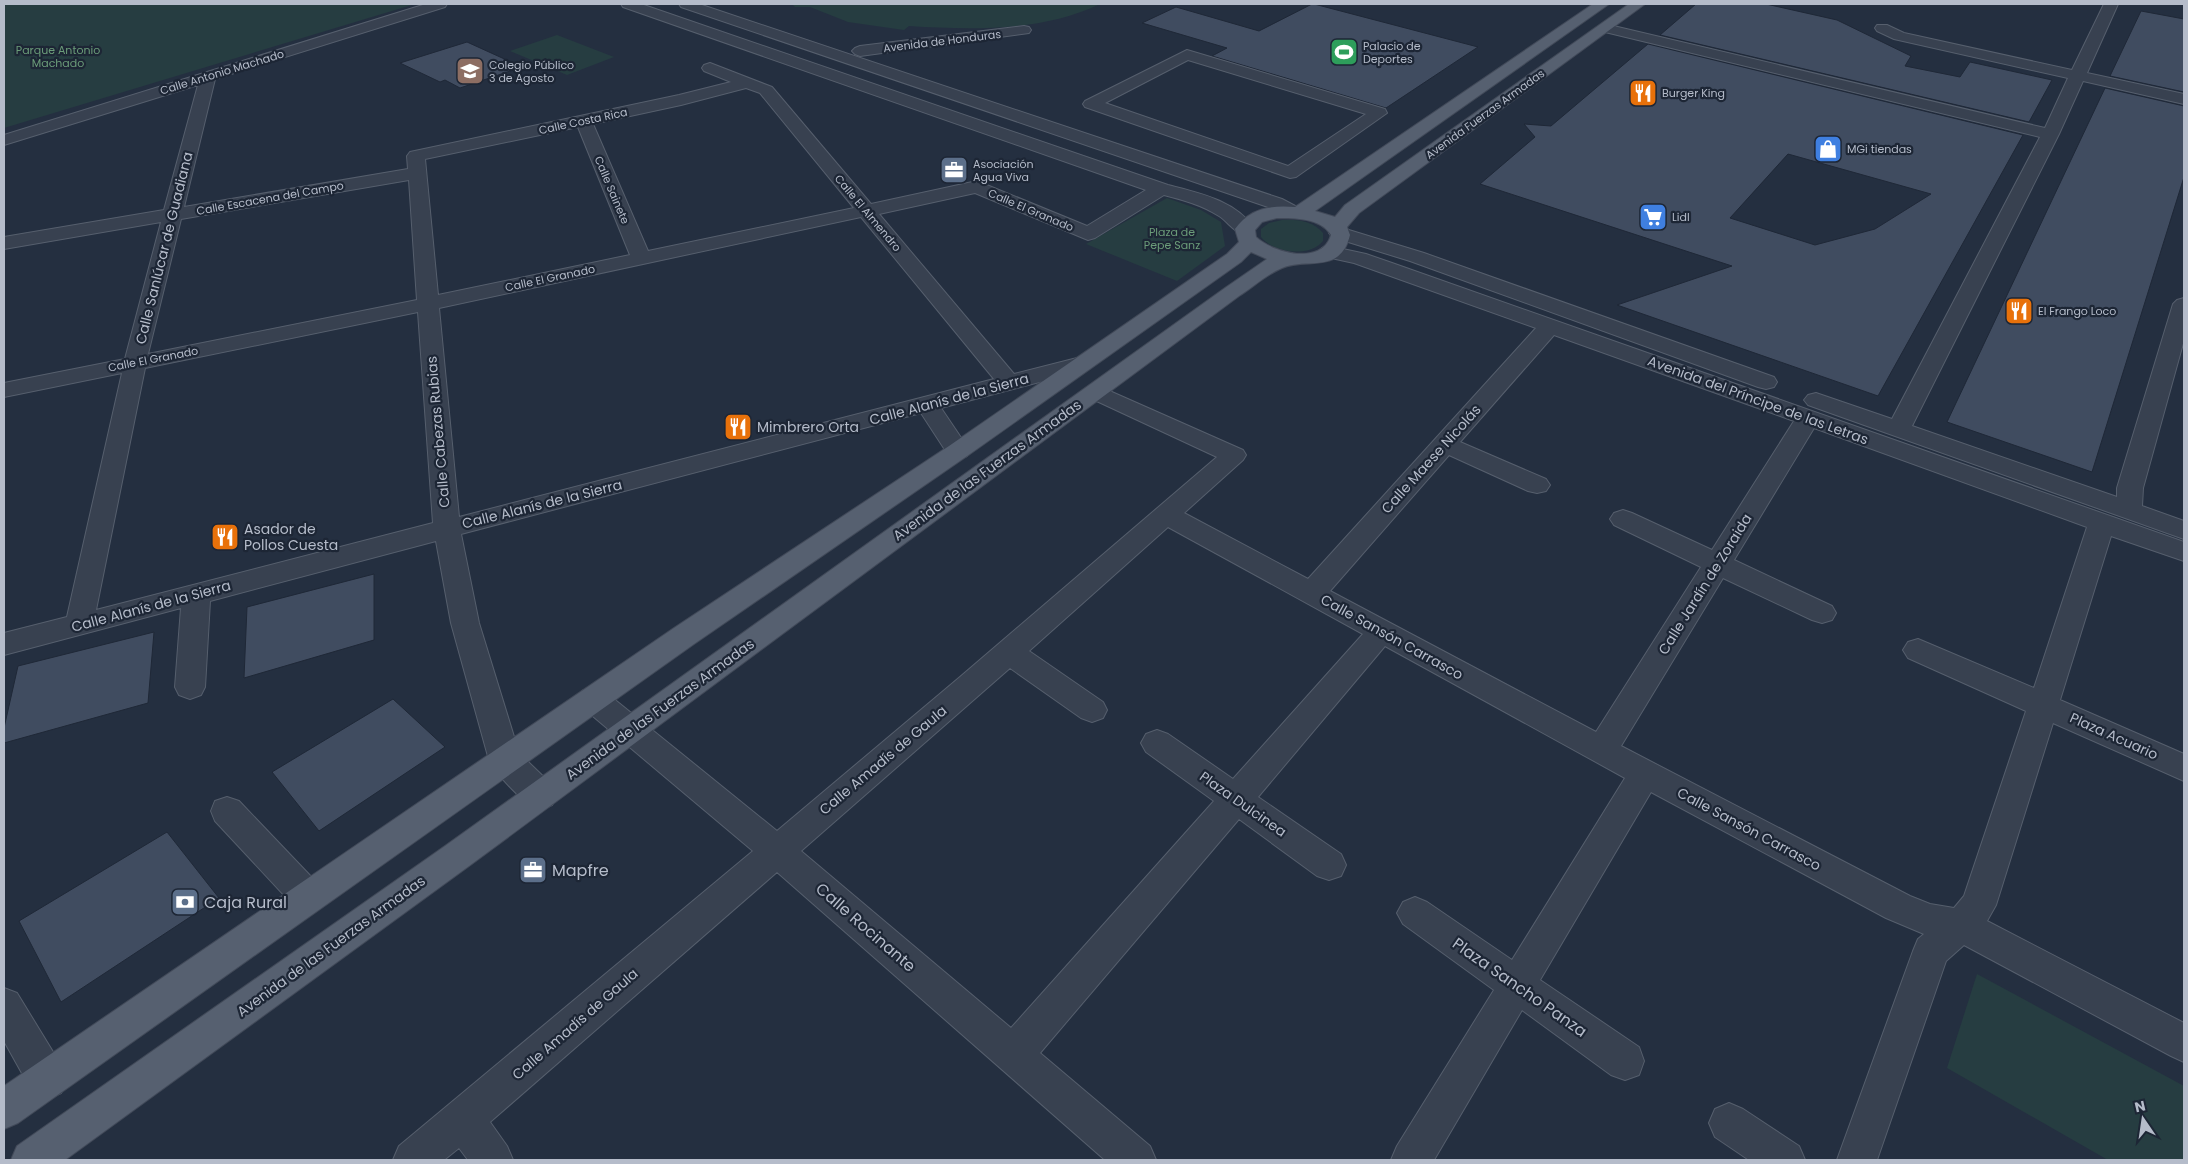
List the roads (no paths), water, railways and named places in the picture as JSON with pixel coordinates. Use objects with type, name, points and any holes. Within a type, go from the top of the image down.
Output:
[{"type":"main road","name":"Avenida Fuerzas Armadas","points":[[1296,212],[1602,4]]},
{"type":"main road","name":"Avenida Fuerzas Armadas","points":[[1335,238],[1352,209],[1638,4]]},
{"type":"main road","points":[[4,1110],[593,699],[958,451],[1234,258],[1247,236],[1251,221],[1261,216],[1296,212],[1322,218],[1335,238],[1312,258],[1289,259],[1270,255],[1247,236]]},
{"type":"main road","name":"Avenida de las Fuerzas Armadas","points":[[31,1160],[541,795],[1232,292],[1273,264],[1289,259]]},
{"type":"street","name":"Calle Antonio Machado","points":[[4,140],[440,4]]},
{"type":"street","points":[[628,4],[1161,189],[1197,199],[1228,211],[1237,218],[1247,236]]},
{"type":"street","points":[[686,4],[1296,212]]},
{"type":"street","points":[[1898,429],[1909,411],[2050,134],[2112,4]]},
{"type":"street","points":[[1605,28],[2050,134]]},
{"type":"street","points":[[1882,28],[1899,36],[2184,100]]},
{"type":"street","name":"Avenida de Honduras","points":[[860,51],[1024,30]]},
{"type":"street","points":[[1187,55],[1370,111],[1379,114],[1290,173],[1091,104],[1187,55]]},
{"type":"street","name":"Calle El Almendro","points":[[710,68],[766,90],[1009,382]]},
{"type":"street","name":"Calle Sanlúcar de Guadiana","points":[[79,625],[135,363],[208,76]]},
{"type":"street","name":"Calle Costa Rica","points":[[417,165],[584,121],[681,100],[748,82]]},
{"type":"street","name":"Calle Sainete","points":[[584,121],[641,258]]},
{"type":"street","name":"Calle Escacena del Campo","points":[[4,243],[173,214],[417,165]]},
{"type":"street","name":"Calle Cabezas Rubias","points":[[417,165],[447,529],[465,623],[505,760]]},
{"type":"street","name":"Calle El Granado","points":[[4,390],[427,304],[977,187],[1088,234],[1161,189]]},
{"type":"street","name":"Avenida del Príncipe de las Letras","points":[[1335,238],[1360,258],[1808,418],[2115,516],[2184,530]]},
{"type":"street","name":"Avenida del Príncipe de las Letras","points":[[1335,238],[1416,257],[1898,429],[2115,516],[2184,552]]},
{"type":"street","points":[[1856,1160],[1931,951],[1961,925],[1978,905],[2044,705],[2115,516],[2130,488],[2184,304]]},
{"type":"street","name":"Calle Maese Nicolás","points":[[1312,593],[1550,326]]},
{"type":"street","name":"Calle Alanís de la Sierra","points":[[4,644],[1081,364]]},
{"type":"street","name":"Calle Amadís de Gaula","points":[[413,1160],[1008,652],[1234,455],[1096,392]]},
{"type":"street","points":[[928,405],[958,451]]},
{"type":"street","name":"Calle Jardín de Zoraida","points":[[1601,750],[1808,418]]},
{"type":"street","points":[[1445,444],[1537,486]]},
{"type":"street","name":"Calle Sansón Carrasco","points":[[1165,514],[1645,774],[1898,907],[1928,920],[1961,925],[2184,1043]]},
{"type":"street","points":[[1623,519],[1822,613]]},
{"type":"street","points":[[190,688],[196,595]]},
{"type":"street","points":[[1014,1054],[1237,800],[1382,631]]},
{"type":"street","name":"Plaza Acuario","points":[[1918,650],[2184,768]]},
{"type":"street","points":[[1008,652],[1092,710]]},
{"type":"street","name":"Calle Rocinante","points":[[593,699],[776,850],[1136,1160]]},
{"type":"street","name":"Plaza Dulcinea","points":[[1158,743],[1329,865]]},
{"type":"street","points":[[505,760],[541,795]]},
{"type":"street","points":[[1411,1160],[1645,774]]},
{"type":"street","points":[[227,811],[308,897]]},
{"type":"street","name":"Plaza Sancho Panza","points":[[1414,913],[1625,1061]]},
{"type":"street","points":[[4,1006],[47,1079]]},
{"type":"street","points":[[463,1119],[494,1160]]},
{"type":"street","points":[[1729,1123],[1784,1160]]},
{"type":"place","name":"Palacio de Deportes","points":[[1344,52]]},
{"type":"place","name":"Colegio Público 3 de Agosto","points":[[470,71]]},
{"type":"place","name":"Burger King","points":[[1643,93]]},
{"type":"place","name":"MGi tiendas","points":[[1828,149]]},
{"type":"place","name":"Asociación Agua Viva","points":[[954,170]]},
{"type":"place","name":"Lidl","points":[[1653,217]]},
{"type":"place","name":"El Frango Loco","points":[[2019,311]]},
{"type":"place","name":"Mimbrero Orta","points":[[738,427]]},
{"type":"place","name":"Asador de Pollos Cuesta","points":[[225,537]]},
{"type":"place","name":"Mapfre","points":[[533,870]]},
{"type":"place","name":"Caja Rural","points":[[185,902]]},
{"type":"park label","name":"Parque Antonio Machado","points":[[58,56]]},
{"type":"park label","name":"Plaza de Pepe Sanz","points":[[1172,238]]}]
